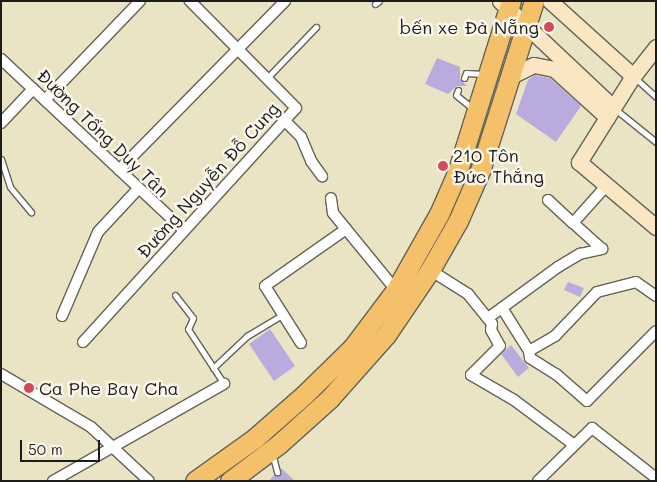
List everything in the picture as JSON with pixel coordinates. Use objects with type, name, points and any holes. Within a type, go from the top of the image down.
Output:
[{"type":"highway","points":[[230,481],[319,410],[386,335],[430,270],[458,221],[480,171],[534,1]]},
{"type":"highway","points":[[195,481],[255,438],[304,395],[353,347],[396,290],[439,214],[457,173],[489,75],[507,4]]},
{"type":"highway","points":[[304,395],[319,410]]},
{"type":"street","points":[[45,100],[140,1]]},
{"type":"street","name":"Đường Nguyễn Đỗ Cung","points":[[83,342],[296,108],[190,1]]},
{"type":"street","points":[[119,170],[285,1]]},
{"type":"street","points":[[550,1],[633,76]]},
{"type":"street","points":[[507,4],[610,112]]},
{"type":"street","points":[[656,47],[633,76],[579,162],[656,228]]},
{"type":"street","name":"Đường Tống Duy Tân","points":[[1,59],[138,190],[184,230]]},
{"type":"street","points":[[511,76],[534,65],[554,68],[610,112]]},
{"type":"street","points":[[1,124],[33,89]]},
{"type":"street","points":[[284,121],[301,137],[311,161],[322,176]]},
{"type":"street","points":[[573,223],[607,186]]},
{"type":"street","points":[[62,316],[98,232],[138,190]]},
{"type":"street","points":[[331,198],[333,214],[396,290]]},
{"type":"street","points":[[488,318],[573,258],[602,249],[548,200]]},
{"type":"street","points":[[301,343],[266,291],[266,284],[346,229]]},
{"type":"street","points":[[430,270],[468,294],[488,318],[500,346],[471,374],[514,400],[573,444]]},
{"type":"street","points":[[529,351],[555,336],[597,292],[636,282],[656,296]]},
{"type":"street","points":[[502,308],[529,351],[530,358],[556,374],[587,401],[656,331]]},
{"type":"street","points":[[1,374],[91,427],[148,481]]},
{"type":"street","points":[[54,481],[224,384]]},
{"type":"street","points":[[538,481],[573,444],[592,428],[656,480]]},
{"type":"lane","points":[[267,78],[316,27]]},
{"type":"lane","points":[[464,78],[466,73],[489,75]]},
{"type":"lane","points":[[633,76],[656,97]]},
{"type":"lane","points":[[458,90],[456,95],[477,113]]},
{"type":"lane","points":[[610,112],[656,142]]},
{"type":"lane","points":[[1,159],[10,187],[31,212]]},
{"type":"lane","points":[[175,295],[193,318],[188,329],[224,384]]},
{"type":"lane","points":[[214,368],[247,336],[282,315]]},
{"type":"lane","points":[[271,450],[277,472]]},
{"type":"building","points":[[437,58],[460,67],[460,79],[467,86],[457,86],[448,94],[425,84]]},
{"type":"building","points":[[535,75],[550,78],[581,106],[556,142],[516,114],[528,80]]},
{"type":"building","points":[[568,282],[584,288],[580,297],[564,290]]},
{"type":"building","points":[[270,329],[295,366],[274,381],[249,344]]},
{"type":"building","points":[[511,345],[529,368],[518,377],[501,354]]},
{"type":"building","points":[[281,468],[295,481],[269,481],[274,475],[280,475]]},
{"type":"place","name":"bến xe Đà Nẵng","points":[[549,27]]},
{"type":"place","name":"210 Tôn Đức Thắng","points":[[443,166]]},
{"type":"place","name":"Ca Phe Bay Cha","points":[[29,388]]}]
